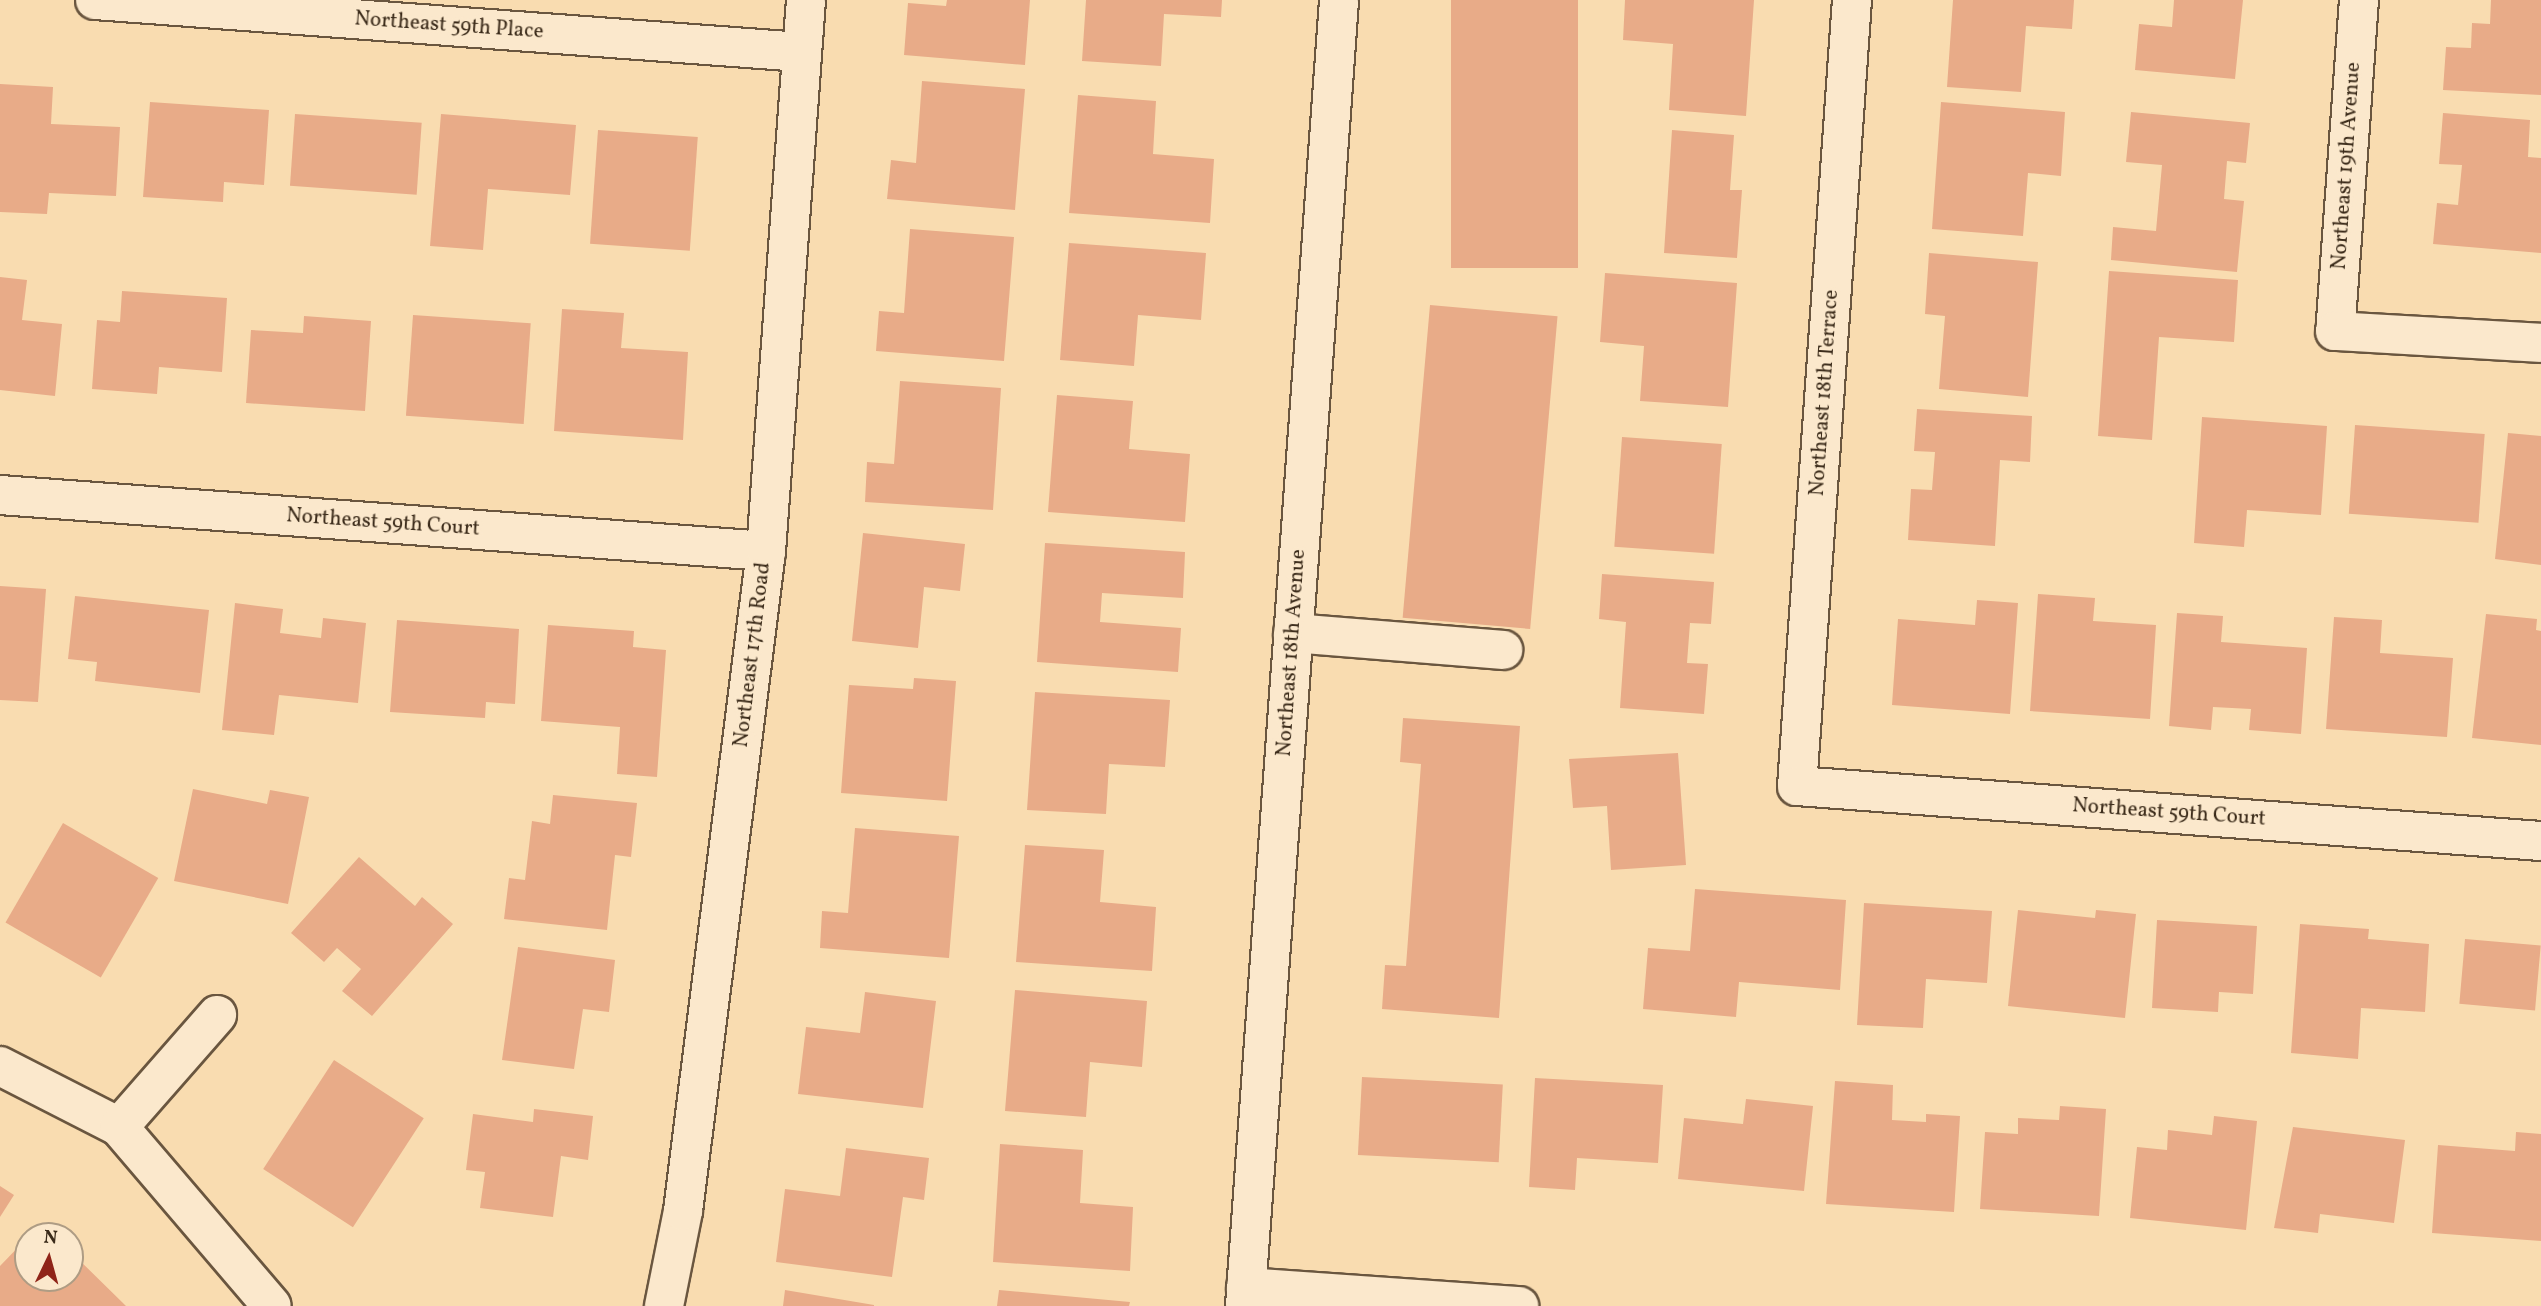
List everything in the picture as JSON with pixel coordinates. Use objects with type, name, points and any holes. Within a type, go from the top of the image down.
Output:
[{"type":"street","name":"Northeast 59th Place","points":[[95,0],[802,52]]},
{"type":"street","name":"Northeast 17th Road","points":[[664,1306],[682,1211],[766,551],[806,0]]},
{"type":"street","name":"Northeast 18th Avenue","points":[[1246,1297],[1339,0]]},
{"type":"street","name":"Northeast 18th Terrace","points":[[1797,786],[1852,0]]},
{"type":"street","name":"Northeast 19th Avenue","points":[[2359,0],[2335,331],[2541,343]]},
{"type":"street","name":"Northeast 59th Court","points":[[0,495],[766,551]]},
{"type":"street","points":[[1293,634],[1503,650]]},
{"type":"street","name":"Northeast 59th Court","points":[[1797,786],[2541,841]]},
{"type":"street","points":[[119,1126],[217,1015]]},
{"type":"street","points":[[0,1066],[119,1126],[272,1306]]},
{"type":"street","points":[[1246,1297],[1519,1306]]},
{"type":"building","points":[[947,0],[1030,0],[1025,65],[904,55],[908,3],[946,6]]},
{"type":"building","points":[[1086,0],[1222,0],[1221,17],[1164,14],[1161,66],[1082,61]]},
{"type":"building","points":[[1451,0],[1578,0],[1578,268],[1451,268]]},
{"type":"building","points":[[1625,0],[1754,0],[1746,116],[1669,110],[1673,44],[1623,40]]},
{"type":"building","points":[[1953,0],[2074,0],[2072,29],[2026,26],[2021,92],[1947,87]]},
{"type":"building","points":[[2174,0],[2243,0],[2235,79],[2135,70],[2139,24],[2172,27]]},
{"type":"building","points":[[2491,0],[2541,0],[2541,95],[2443,90],[2446,47],[2471,48],[2472,23],[2490,24]]},
{"type":"building","points":[[922,81],[1025,89],[1015,210],[887,199],[891,160],[916,163]]},
{"type":"building","points":[[0,84],[53,87],[51,124],[120,127],[116,196],[49,193],[47,214],[0,212]]},
{"type":"building","points":[[1078,95],[1156,101],[1153,154],[1214,159],[1210,223],[1069,213]]},
{"type":"building","points":[[150,102],[269,110],[264,185],[224,182],[223,202],[143,197]]},
{"type":"building","points":[[1941,102],[2065,112],[2061,176],[2028,173],[2023,236],[1932,229]]},
{"type":"building","points":[[2131,112],[2250,123],[2246,163],[2227,161],[2224,199],[2244,201],[2237,272],[2111,260],[2113,227],[2156,231],[2162,165],[2126,162]]},
{"type":"building","points":[[2443,113],[2530,120],[2528,157],[2541,158],[2541,253],[2433,244],[2437,203],[2458,205],[2462,165],[2439,164]]},
{"type":"building","points":[[295,114],[422,123],[417,195],[290,186]]},
{"type":"building","points":[[441,114],[576,125],[570,195],[488,189],[483,250],[430,246]]},
{"type":"building","points":[[598,130],[698,137],[690,251],[590,244]]},
{"type":"building","points":[[1672,130],[1734,135],[1730,190],[1742,190],[1737,258],[1664,253]]},
{"type":"building","points":[[910,229],[1014,237],[1004,361],[876,351],[879,311],[904,313]]},
{"type":"building","points":[[1069,243],[1206,253],[1201,320],[1138,315],[1134,366],[1060,360]]},
{"type":"building","points":[[1929,253],[2038,262],[2028,397],[1939,389],[1945,316],[1925,314]]},
{"type":"building","points":[[2109,271],[2238,280],[2234,342],[2159,337],[2152,440],[2098,436]]},
{"type":"building","points":[[1605,273],[1737,283],[1728,407],[1640,401],[1644,346],[1600,342]]},
{"type":"building","points":[[0,277],[27,280],[22,320],[62,324],[55,396],[0,390]]},
{"type":"building","points":[[122,291],[227,298],[222,372],[159,367],[157,394],[92,389],[97,320],[120,322]]},
{"type":"building","points":[[1430,305],[1558,316],[1530,629],[1403,618]]},
{"type":"building","points":[[562,309],[624,313],[621,348],[688,352],[683,440],[554,431]]},
{"type":"building","points":[[413,315],[531,323],[524,424],[406,416]]},
{"type":"building","points":[[304,316],[371,321],[365,411],[246,403],[251,330],[303,333]]},
{"type":"building","points":[[900,381],[1001,388],[993,510],[865,502],[867,462],[894,464]]},
{"type":"building","points":[[1057,395],[1133,401],[1129,449],[1190,454],[1185,522],[1048,512]]},
{"type":"building","points":[[1917,409],[2032,416],[2030,462],[2000,460],[1995,546],[1908,540],[1911,489],[1932,490],[1935,452],[1914,451]]},
{"type":"building","points":[[2202,417],[2327,426],[2321,515],[2247,510],[2244,547],[2194,543]]},
{"type":"building","points":[[2355,425],[2485,434],[2478,523],[2349,514]]},
{"type":"building","points":[[2508,433],[2541,436],[2541,565],[2495,559]]},
{"type":"building","points":[[1622,437],[1722,444],[1714,554],[1614,547]]},
{"type":"building","points":[[863,533],[965,544],[960,591],[924,587],[918,648],[852,641]]},
{"type":"building","points":[[1045,543],[1185,552],[1183,598],[1102,593],[1100,622],[1181,628],[1178,672],[1037,662]]},
{"type":"building","points":[[1602,574],[1714,582],[1711,624],[1690,623],[1687,663],[1708,664],[1704,714],[1620,708],[1626,622],[1599,619]]},
{"type":"building","points":[[0,586],[46,589],[38,702],[0,700]]},
{"type":"building","points":[[2038,594],[2095,598],[2093,621],[2156,625],[2150,719],[2030,711]]},
{"type":"building","points":[[75,596],[209,610],[200,693],[95,681],[97,662],[68,659]]},
{"type":"building","points":[[1977,600],[2018,603],[2010,714],[1892,705],[1898,619],[1975,625]]},
{"type":"building","points":[[235,603],[283,609],[280,633],[321,638],[323,618],[366,623],[358,703],[279,695],[274,735],[222,730]]},
{"type":"building","points":[[2177,613],[2223,616],[2221,642],[2307,648],[2301,734],[2249,730],[2251,709],[2213,707],[2211,730],[2169,726]]},
{"type":"building","points":[[2486,614],[2537,619],[2536,630],[2541,631],[2541,745],[2472,738]]},
{"type":"building","points":[[2334,617],[2382,620],[2380,653],[2453,658],[2447,737],[2326,729]]},
{"type":"building","points":[[397,620],[519,629],[515,704],[486,702],[485,718],[390,712]]},
{"type":"building","points":[[548,625],[634,631],[633,647],[666,650],[657,777],[617,774],[620,727],[541,721]]},
{"type":"building","points":[[914,678],[956,681],[947,801],[841,793],[849,685],[913,689]]},
{"type":"building","points":[[1035,692],[1170,700],[1165,767],[1109,764],[1106,814],[1027,810]]},
{"type":"building","points":[[1403,718],[1520,726],[1499,1018],[1382,1009],[1385,965],[1406,966],[1421,764],[1400,762]]},
{"type":"building","points":[[1678,753],[1686,865],[1611,870],[1607,806],[1573,808],[1569,759]]},
{"type":"building","points":[[193,789],[267,804],[270,790],[309,797],[288,904],[174,881]]},
{"type":"building","points":[[553,795],[637,803],[631,857],[615,855],[607,930],[504,919],[509,878],[525,880],[532,821],[550,824]]},
{"type":"building","points":[[63,823],[158,878],[101,978],[6,923]]},
{"type":"building","points":[[855,828],[959,836],[949,958],[820,948],[822,911],[848,913]]},
{"type":"building","points":[[1025,845],[1104,850],[1100,902],[1156,907],[1152,971],[1016,962]]},
{"type":"building","points":[[359,857],[415,906],[422,897],[453,924],[372,1016],[342,991],[361,969],[337,948],[324,962],[291,933]]},
{"type":"building","points":[[1695,889],[1846,900],[1840,990],[1739,982],[1736,1017],[1643,1009],[1648,948],[1690,951]]},
{"type":"building","points":[[1864,903],[1992,911],[1987,983],[1926,979],[1923,1028],[1857,1025]]},
{"type":"building","points":[[2018,910],[2095,918],[2096,910],[2136,914],[2125,1018],[2008,1006]]},
{"type":"building","points":[[2157,920],[2257,926],[2253,994],[2219,992],[2218,1012],[2152,1008]]},
{"type":"building","points":[[2300,924],[2369,929],[2368,939],[2429,944],[2425,1012],[2361,1008],[2358,1059],[2291,1053]]},
{"type":"building","points":[[2465,939],[2541,946],[2535,1010],[2459,1004]]},
{"type":"building","points":[[518,947],[615,960],[609,1012],[583,1009],[574,1069],[502,1060]]},
{"type":"building","points":[[1015,990],[1147,1001],[1142,1067],[1090,1062],[1086,1117],[1005,1111]]},
{"type":"building","points":[[865,992],[936,1001],[923,1108],[798,1094],[806,1027],[860,1033]]},
{"type":"building","points":[[334,1060],[424,1118],[353,1227],[263,1169]]},
{"type":"building","points":[[1362,1077],[1503,1084],[1499,1162],[1358,1155]]},
{"type":"building","points":[[1535,1078],[1663,1085],[1658,1163],[1577,1158],[1575,1190],[1529,1187]]},
{"type":"building","points":[[1835,1081],[1893,1085],[1892,1120],[1926,1122],[1926,1114],[1960,1116],[1954,1212],[1826,1204]]},
{"type":"building","points":[[1746,1099],[1813,1106],[1804,1191],[1678,1179],[1684,1118],[1743,1124]]},
{"type":"building","points":[[2060,1106],[2106,1109],[2099,1216],[1980,1209],[1985,1132],[2018,1134],[2018,1118],[2059,1120]]},
{"type":"building","points":[[534,1109],[593,1116],[588,1160],[561,1156],[553,1217],[480,1208],[485,1172],[466,1170],[473,1114],[533,1122]]},
{"type":"building","points":[[2214,1116],[2257,1121],[2246,1230],[2130,1218],[2137,1147],[2167,1150],[2168,1130],[2212,1135]]},
{"type":"building","points":[[2293,1127],[2405,1140],[2394,1223],[2320,1214],[2318,1233],[2274,1228]]},
{"type":"building","points":[[2516,1132],[2541,1134],[2541,1241],[2432,1233],[2438,1145],[2515,1151]]},
{"type":"building","points":[[1000,1144],[1083,1150],[1080,1203],[1133,1207],[1130,1271],[993,1262]]},
{"type":"building","points":[[846,1148],[929,1158],[924,1200],[903,1197],[892,1277],[776,1262],[785,1189],[840,1196]]},
{"type":"building","points":[[0,1186],[14,1195],[0,1217]]},
{"type":"building","points":[[14,1252],[14,1292],[84,1292],[84,1265],[126,1306],[0,1306],[0,1266]]},
{"type":"building","points":[[785,1290],[874,1305],[874,1306],[783,1306]]},
{"type":"building","points":[[999,1290],[1130,1302],[1129,1306],[997,1306]]}]
